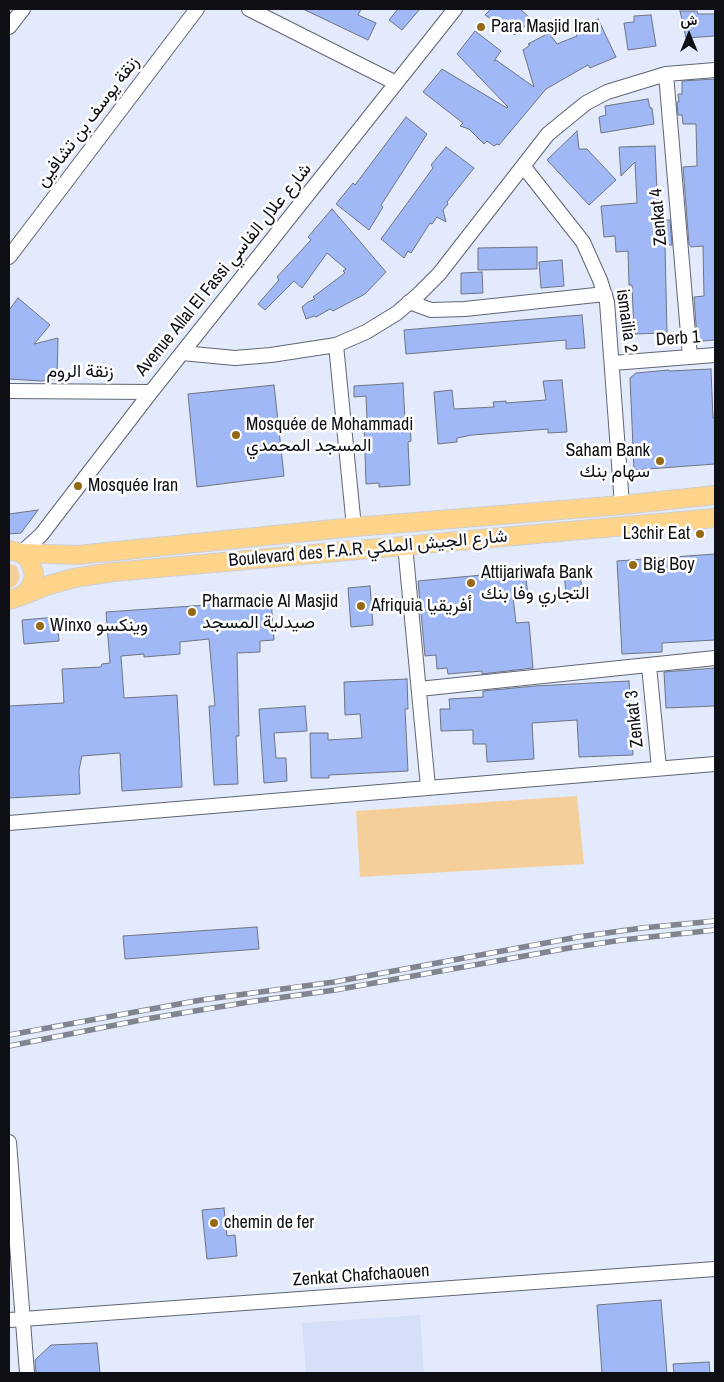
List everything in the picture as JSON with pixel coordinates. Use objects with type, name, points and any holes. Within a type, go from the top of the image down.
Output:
[{"type":"main road","name":"Boulevard des F.A.R شارع الجيش الملكي","points":[[15,552],[77,555],[354,527],[622,506],[715,496]]},
{"type":"main road","name":"Boulevard des F.A.R شارع الجيش الملكي","points":[[16,598],[49,584],[104,573],[715,518]]},
{"type":"main road","name":"Boulevard des F.A.R شارع الجيش الملكي","points":[[15,552],[28,558],[34,573],[29,589],[16,598]]},
{"type":"street","points":[[9,27],[23,9]]},
{"type":"street","name":"زنقة يوسف بن تشافين","points":[[9,257],[197,9]]},
{"type":"street","points":[[249,9],[396,83]]},
{"type":"street","name":"Avenue Allal El Fassi شارع علال الفاسي","points":[[15,552],[42,535],[151,392],[455,9]]},
{"type":"street","points":[[182,353],[235,358],[271,355],[336,345],[366,332],[397,313],[439,274],[548,134],[586,103],[614,89],[666,74],[715,70]]},
{"type":"street","name":"Zenkat 4","points":[[666,74],[690,357]]},
{"type":"street","name":"ismailia 2","points":[[524,167],[583,242],[605,294],[613,363],[622,506]]},
{"type":"street","points":[[409,302],[431,310],[465,309],[605,294]]},
{"type":"street","points":[[336,345],[354,527]]},
{"type":"street","name":"Derb 1","points":[[613,363],[715,355]]},
{"type":"street","name":"زنقة الروم","points":[[9,390],[151,392]]},
{"type":"street","points":[[405,545],[428,787]]},
{"type":"street","points":[[419,689],[715,658]]},
{"type":"street","name":"Zenkat 3","points":[[649,666],[659,768]]},
{"type":"street","points":[[9,823],[715,764]]},
{"type":"street","points":[[9,1142],[15,1319],[27,1373]]},
{"type":"street","name":"Zenkat Chafchaouen","points":[[15,1319],[715,1269]]},
{"type":"shaded area","points":[[9,563],[17,567],[20,577],[16,585],[9,589]]},
{"type":"shaded area","points":[[577,796],[584,864],[360,877],[356,811]]},
{"type":"shaded area","points":[[420,1315],[424,1373],[306,1373],[302,1323]]},
{"type":"building","points":[[303,9],[361,9],[358,15],[376,23],[368,40]]},
{"type":"building","points":[[398,9],[420,9],[402,30],[389,20]]},
{"type":"building","points":[[491,9],[520,9],[531,19],[515,35],[485,15]]},
{"type":"building","points":[[680,11],[715,14],[715,36],[686,38]]},
{"type":"building","points":[[651,15],[656,46],[628,50],[624,23],[634,22],[634,16]]},
{"type":"building","points":[[598,19],[616,57],[590,68],[588,65],[546,89],[499,145],[494,146],[487,141],[484,144],[469,129],[460,126],[463,123],[423,92],[442,69],[507,108],[457,54],[475,31],[501,51],[494,61],[496,60],[534,87],[523,50],[530,45],[528,44],[549,33],[557,44],[577,36],[574,28]]},
{"type":"building","points":[[715,79],[715,340],[703,341],[697,338],[694,297],[704,296],[703,246],[691,247],[689,244],[683,167],[697,166],[696,124],[683,124],[682,115],[678,115],[677,102],[679,102],[678,94],[682,94],[682,81]]},
{"type":"building","points":[[648,99],[650,108],[652,108],[654,124],[601,133],[599,117],[606,115],[605,106]]},
{"type":"building","points":[[406,117],[427,134],[381,205],[383,207],[369,230],[336,204],[353,183],[355,185]]},
{"type":"building","points":[[577,131],[579,149],[587,149],[616,180],[589,205],[547,160]]},
{"type":"building","points":[[655,146],[657,191],[659,191],[661,220],[670,220],[672,245],[665,245],[667,333],[634,334],[632,285],[629,285],[628,251],[616,252],[615,236],[604,237],[601,206],[637,203],[635,162],[621,176],[619,147]]},
{"type":"building","points":[[446,147],[474,168],[447,202],[448,204],[443,210],[446,222],[437,217],[432,224],[430,223],[411,253],[408,251],[404,258],[381,239],[433,168],[431,165]]},
{"type":"building","points":[[332,209],[386,272],[365,294],[333,311],[330,309],[316,317],[306,319],[302,307],[315,299],[313,297],[345,273],[343,271],[346,269],[327,253],[302,288],[294,281],[265,310],[258,304],[279,280],[277,277],[311,240],[308,237]]},
{"type":"building","points":[[537,247],[537,269],[478,270],[478,248]]},
{"type":"building","points":[[562,260],[564,286],[541,288],[539,262]]},
{"type":"building","points":[[482,272],[483,293],[461,294],[461,273]]},
{"type":"building","points":[[18,298],[50,325],[34,344],[58,338],[57,379],[41,381],[9,379],[9,310]]},
{"type":"building","points":[[582,315],[585,348],[566,349],[566,340],[406,354],[404,330]]},
{"type":"building","points":[[711,369],[713,418],[715,418],[715,464],[634,470],[630,378],[636,373]]},
{"type":"building","points":[[562,380],[567,432],[548,433],[548,429],[472,435],[457,438],[457,442],[438,444],[434,392],[452,390],[454,409],[494,407],[493,402],[546,400],[543,381]]},
{"type":"building","points":[[403,383],[405,420],[410,420],[411,441],[408,442],[410,485],[379,487],[379,483],[366,484],[364,421],[367,421],[366,396],[354,397],[354,386]]},
{"type":"building","name":"Mosquée de Mohammadi المسجد المحمدي","points":[[274,385],[284,476],[197,487],[188,394]]},
{"type":"building","points":[[38,510],[21,533],[9,534],[9,514]]},
{"type":"building","points":[[715,554],[715,640],[662,643],[662,652],[622,654],[617,561]]},
{"type":"building","points":[[525,571],[528,595],[513,597],[516,623],[529,622],[533,668],[482,674],[482,671],[448,674],[447,668],[437,669],[436,655],[425,656],[418,581]]},
{"type":"building","points":[[580,572],[583,599],[567,601],[564,574]]},
{"type":"building","name":"Afriquia أفريقيا","points":[[370,586],[373,625],[351,627],[348,588]]},
{"type":"building","points":[[257,596],[257,600],[271,599],[274,640],[260,641],[260,652],[237,653],[239,736],[236,736],[238,784],[214,785],[209,706],[215,706],[209,639],[180,642],[180,654],[144,657],[144,654],[121,656],[124,698],[177,695],[182,787],[122,791],[120,753],[82,756],[79,770],[80,794],[9,798],[9,706],[64,703],[62,669],[101,667],[102,664],[110,663],[106,612],[207,605],[206,599]]},
{"type":"building","name":"Winxo وينكسو","points":[[57,617],[59,641],[24,644],[22,620]]},
{"type":"building","points":[[715,668],[715,706],[666,708],[664,672]]},
{"type":"building","points":[[407,679],[408,709],[405,709],[408,771],[329,775],[329,778],[311,778],[310,733],[328,733],[328,740],[362,738],[360,714],[345,715],[344,682]]},
{"type":"building","points":[[629,681],[633,755],[579,757],[577,720],[532,723],[534,759],[487,762],[486,744],[473,744],[473,730],[441,731],[440,709],[450,709],[449,699],[483,697],[483,691]]},
{"type":"building","points":[[305,706],[307,731],[274,733],[276,758],[286,758],[287,781],[264,783],[259,709]]},
{"type":"building","points":[[257,927],[259,949],[125,959],[123,936]]},
{"type":"building","name":"chemin de fer","points":[[224,1208],[227,1236],[235,1235],[237,1256],[207,1259],[202,1210]]},
{"type":"building","points":[[661,1300],[667,1373],[602,1373],[597,1305]]},
{"type":"building","points":[[97,1343],[100,1373],[36,1373],[35,1360],[51,1345]]},
{"type":"building","points":[[709,1362],[710,1373],[674,1373],[673,1364]]},
{"type":"railway","points":[[9,1035],[201,1000],[334,982],[578,937],[642,928],[715,921]]},
{"type":"railway","points":[[9,1046],[146,1019],[335,990],[569,948],[715,930]]},
{"type":"place","name":"Para Masjid Iran","points":[[481,27]]},
{"type":"place","name":"Mosquée de Mohammadi المسجد المحمدي","points":[[236,435]]},
{"type":"place","name":"Saham Bank سهام بنك","points":[[660,461]]},
{"type":"place","name":"Mosquée Iran","points":[[78,486]]},
{"type":"place","name":"L3chir Eat","points":[[700,534]]},
{"type":"place","name":"Big Boy","points":[[633,565]]},
{"type":"place","name":"Attijariwafa Bank التجاري وفا بنك","points":[[471,583]]},
{"type":"place","name":"Afriquia أفريقيا","points":[[361,606]]},
{"type":"place","name":"Pharmacie Al Masjid صيدلية المسجد","points":[[192,612]]},
{"type":"place","name":"Winxo وينكسو","points":[[40,626]]},
{"type":"place","name":"chemin de fer","points":[[214,1223]]}]
